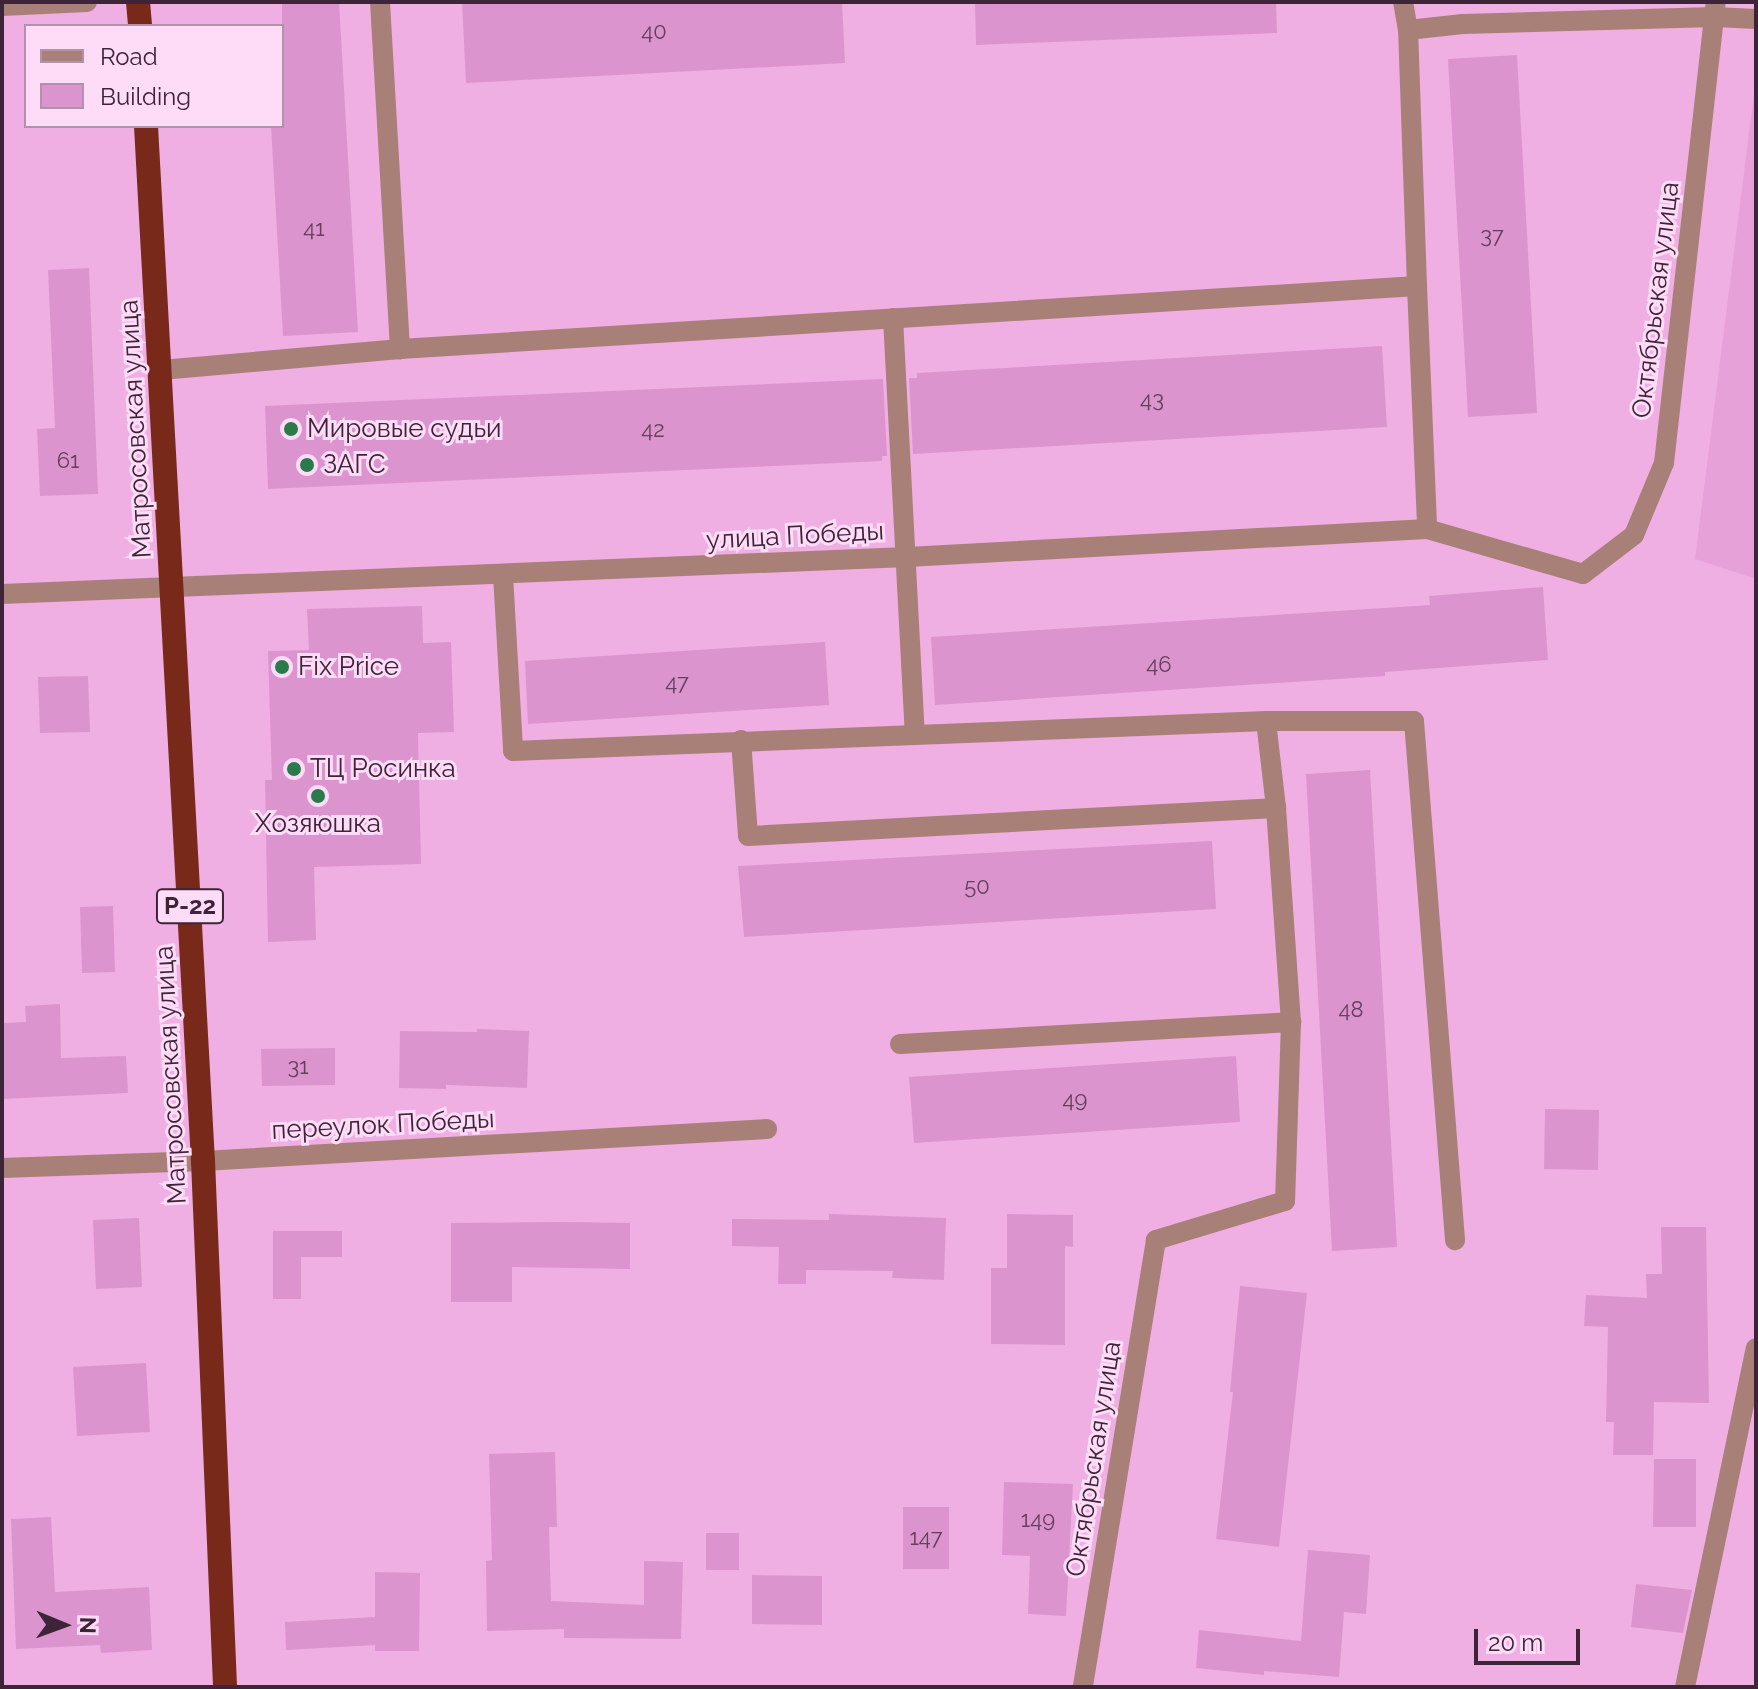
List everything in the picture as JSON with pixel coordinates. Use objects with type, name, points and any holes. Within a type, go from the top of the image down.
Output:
[{"type":"highway","points":[[138,2],[140,24]]},
{"type":"highway","name":"Матросовская улица","points":[[146,128],[174,589],[203,1161],[225,1687]]},
{"type":"street","points":[[2,6],[87,2]]},
{"type":"street","points":[[380,2],[400,349]]},
{"type":"street","points":[[1403,2],[1408,30],[1427,529]]},
{"type":"street","points":[[1408,30],[1463,24],[1716,10],[1756,19]]},
{"type":"street","name":"Октябрьская улица","points":[[1583,574],[1634,535],[1664,463],[1716,10]]},
{"type":"street","points":[[161,370],[400,349],[1417,286]]},
{"type":"street","points":[[893,318],[915,733]]},
{"type":"street","name":"улица Победы","points":[[2,594],[907,557],[1427,529],[1583,574]]},
{"type":"street","points":[[503,575],[513,751],[1266,721],[1414,721],[1455,1240]]},
{"type":"street","points":[[900,1044],[1291,1022],[1276,808],[1266,721]]},
{"type":"street","points":[[741,740],[748,836],[1276,808]]},
{"type":"street","name":"Октябрьская улица","points":[[1083,1687],[1156,1240],[1285,1201],[1291,1022]]},
{"type":"street","name":"переулок Победы","points":[[2,1168],[203,1161],[767,1129]]},
{"type":"street","points":[[1685,1687],[1756,1348]]},
{"type":"shaded area","points":[[1756,78],[1756,579],[1695,559]]},
{"type":"building","points":[[282,2],[339,2],[358,332],[283,336],[271,128],[284,128]]},
{"type":"building","points":[[462,2],[842,2],[845,63],[466,83]]},
{"type":"building","points":[[975,2],[1276,2],[1277,33],[976,45]]},
{"type":"building","points":[[1517,55],[1537,413],[1468,417],[1448,59]]},
{"type":"building","points":[[89,268],[98,494],[40,496],[37,429],[55,428],[48,270]]},
{"type":"building","points":[[1382,346],[1387,427],[913,454],[909,378],[917,378],[917,373]]},
{"type":"building","points":[[883,379],[887,456],[882,456],[882,461],[268,489],[265,406]]},
{"type":"building","points":[[1543,587],[1548,660],[1385,672],[1385,676],[935,705],[931,637],[1430,605],[1429,596]]},
{"type":"building","points":[[422,606],[423,643],[451,642],[454,732],[418,733],[421,864],[314,867],[316,940],[268,942],[265,780],[272,780],[268,651],[309,650],[307,609]]},
{"type":"building","points":[[825,642],[829,705],[528,724],[525,661]]},
{"type":"building","points":[[88,676],[90,732],[40,733],[38,677]]},
{"type":"building","points":[[1370,770],[1397,1247],[1332,1251],[1306,774]]},
{"type":"building","points":[[1212,841],[1216,909],[744,937],[738,866]]},
{"type":"building","points":[[113,906],[115,972],[82,973],[80,907]]},
{"type":"building","points":[[60,1004],[61,1058],[126,1056],[128,1093],[2,1099],[2,1023],[26,1022],[25,1006]]},
{"type":"building","points":[[477,1029],[529,1031],[527,1088],[446,1085],[446,1089],[399,1088],[400,1031],[477,1032]]},
{"type":"building","points":[[335,1048],[335,1085],[262,1086],[261,1049]]},
{"type":"building","points":[[1236,1056],[1240,1122],[914,1143],[909,1077]]},
{"type":"building","points":[[1545,1109],[1599,1110],[1598,1170],[1544,1169]]},
{"type":"building","points":[[829,1214],[946,1218],[944,1280],[892,1278],[893,1271],[806,1270],[806,1284],[778,1284],[779,1247],[732,1246],[732,1219],[829,1220]]},
{"type":"building","points":[[1007,1214],[1073,1215],[1073,1247],[1065,1246],[1065,1345],[991,1344],[991,1268],[1007,1268]]},
{"type":"building","points":[[139,1218],[142,1287],[96,1289],[93,1220]]},
{"type":"building","points":[[451,1223],[630,1223],[630,1269],[512,1267],[512,1302],[451,1302]]},
{"type":"building","points":[[1661,1227],[1706,1227],[1709,1403],[1654,1402],[1653,1455],[1613,1455],[1614,1422],[1606,1422],[1608,1327],[1584,1326],[1586,1295],[1647,1298],[1646,1274],[1662,1274]]},
{"type":"building","points":[[273,1231],[342,1231],[342,1257],[301,1257],[301,1299],[273,1299]]},
{"type":"building","points":[[1240,1286],[1307,1293],[1279,1547],[1216,1539],[1233,1392],[1230,1392]]},
{"type":"building","points":[[146,1363],[150,1432],[77,1436],[73,1367]]},
{"type":"building","points":[[555,1452],[557,1527],[549,1527],[551,1601],[644,1605],[644,1561],[683,1562],[681,1639],[564,1638],[564,1629],[487,1631],[486,1561],[492,1560],[489,1454]]},
{"type":"building","points":[[1654,1459],[1696,1459],[1696,1527],[1653,1527]]},
{"type":"building","points":[[1004,1482],[1073,1484],[1066,1616],[1028,1614],[1030,1556],[1002,1555]]},
{"type":"building","points":[[903,1507],[949,1507],[949,1569],[903,1569]]},
{"type":"building","points":[[51,1517],[55,1592],[149,1587],[152,1650],[101,1653],[100,1645],[16,1649],[11,1519]]},
{"type":"building","points":[[706,1533],[739,1533],[739,1570],[706,1570]]},
{"type":"building","points":[[1308,1550],[1370,1555],[1366,1614],[1344,1612],[1339,1677],[1264,1671],[1264,1675],[1196,1668],[1199,1630],[1301,1641]]},
{"type":"building","points":[[375,1572],[420,1573],[419,1651],[375,1651],[375,1645],[286,1650],[285,1622],[375,1617]]},
{"type":"building","points":[[752,1575],[822,1576],[822,1625],[752,1624]]},
{"type":"building","points":[[1636,1584],[1692,1590],[1683,1633],[1631,1627]]},
{"type":"place","name":"Мировые судьи","points":[[291,429]]},
{"type":"place","name":"ЗАГС","points":[[307,465]]},
{"type":"place","name":"Fix Price","points":[[282,667]]},
{"type":"place","name":"ТЦ Росинка","points":[[294,769]]},
{"type":"place","name":"Хозяюшка","points":[[318,796]]}]
